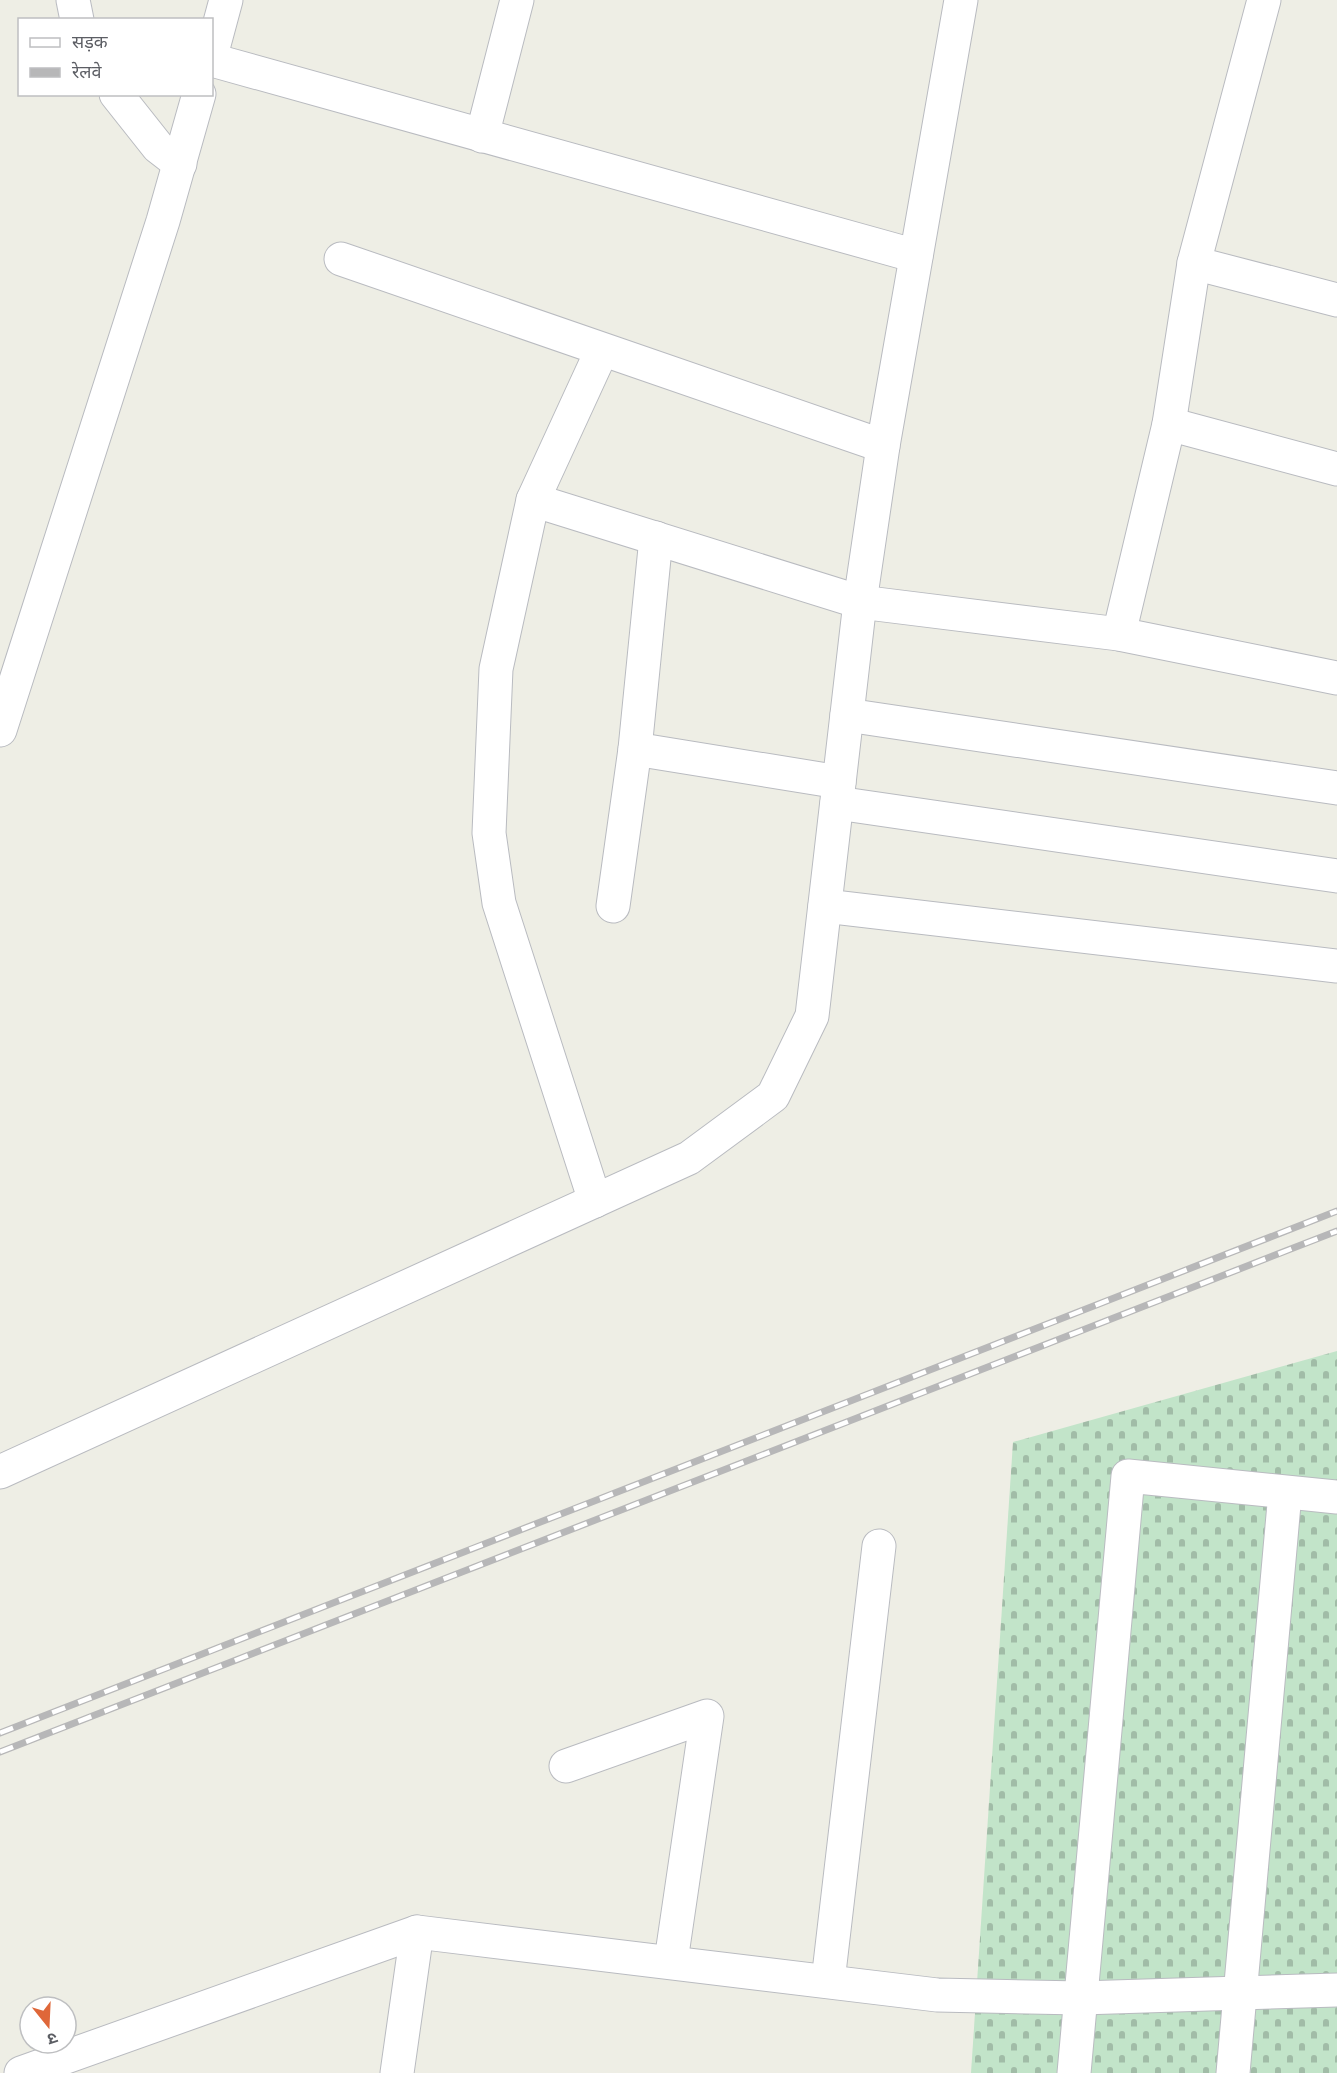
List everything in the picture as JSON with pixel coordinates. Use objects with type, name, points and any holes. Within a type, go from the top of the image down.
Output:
[{"type":"street","points":[[73,0],[77,18]]},
{"type":"street","points":[[213,48],[226,0]]},
{"type":"street","points":[[482,136],[517,0]]},
{"type":"street","points":[[0,1472],[689,1158],[772,1096],[812,1016],[846,715],[882,446],[961,0]]},
{"type":"street","points":[[1119,633],[1169,424],[1194,263],[1264,0]]},
{"type":"street","points":[[213,60],[916,256]]},
{"type":"street","points":[[118,96],[158,147],[180,164]]},
{"type":"street","points":[[0,730],[163,221],[199,96]]},
{"type":"street","points":[[341,260],[882,446]]},
{"type":"street","points":[[1194,263],[1337,300]]},
{"type":"street","points":[[596,1201],[499,903],[489,833],[496,669],[533,500],[602,350]]},
{"type":"street","points":[[1169,424],[1337,469]]},
{"type":"street","points":[[533,500],[860,602],[1119,633],[1337,678]]},
{"type":"street","points":[[613,906],[635,748],[656,538]]},
{"type":"street","points":[[846,715],[1337,788]]},
{"type":"street","points":[[635,748],[838,792],[1337,876]]},
{"type":"street","points":[[825,906],[1337,966]]},
{"type":"street","points":[[1074,2073],[1128,1476],[1337,1497]]},
{"type":"street","points":[[1233,2073],[1285,1493]]},
{"type":"street","points":[[828,1981],[879,1546]]},
{"type":"street","points":[[566,1767],[707,1716],[671,1961]]},
{"type":"street","points":[[21,2073],[417,1932],[937,1995],[1081,1998],[1337,1990]]},
{"type":"street","points":[[397,2073],[417,1932]]},
{"type":"green space","points":[[1337,1351],[1337,2073],[971,2073],[1013,1442]]},
{"type":"railway","points":[[0,1733],[1337,1211]]},
{"type":"railway","points":[[0,1752],[1337,1231]]}]
